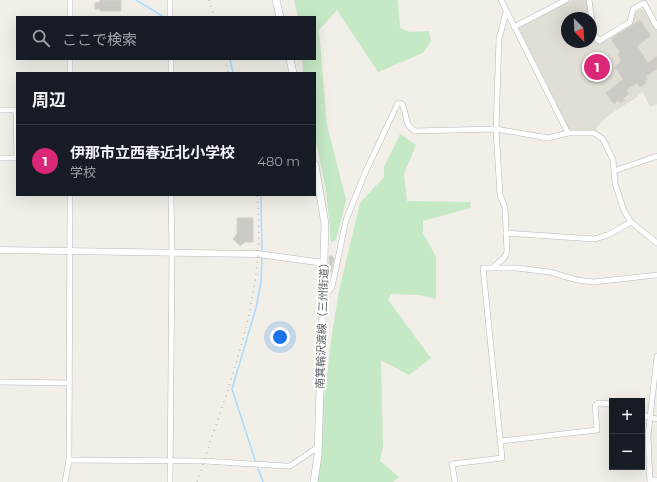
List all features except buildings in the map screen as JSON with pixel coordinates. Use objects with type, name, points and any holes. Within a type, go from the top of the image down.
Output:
[{"type":"main road","points":[[276,0],[280,16]]},
{"type":"main road","points":[[290,60],[294,72]]},
{"type":"main road","name":"南箕輪沢渡線（三州街道）","points":[[314,482],[318,447],[324,264],[324,210],[316,171]]},
{"type":"street","points":[[70,0],[70,16]]},
{"type":"street","points":[[170,0],[170,16]]},
{"type":"street","points":[[501,0],[568,133]]},
{"type":"street","points":[[514,27],[566,0]]},
{"type":"street","points":[[589,0],[594,34],[599,41],[630,22],[633,8],[644,3],[657,27]]},
{"type":"street","points":[[491,269],[504,258],[506,252],[505,207],[500,195],[496,129],[499,39],[506,12]]},
{"type":"street","points":[[70,60],[70,72]]},
{"type":"street","points":[[171,60],[171,72]]},
{"type":"street","points":[[323,294],[329,291],[332,287],[346,220],[365,172],[398,103],[402,104],[405,108],[406,121],[409,128],[415,131],[496,129],[548,138],[568,133],[594,134],[603,139],[613,160],[618,197],[631,222],[657,243]]},
{"type":"street","points":[[0,110],[14,110],[16,113]]},
{"type":"street","points":[[614,171],[657,156]]},
{"type":"street","points":[[0,158],[16,158]]},
{"type":"street","points":[[65,482],[69,460],[70,196]]},
{"type":"street","points":[[170,482],[171,196]]},
{"type":"street","points":[[506,233],[594,238],[608,235],[631,222]]},
{"type":"street","points":[[0,250],[269,254],[324,264]]},
{"type":"street","points":[[455,482],[452,464],[502,458],[483,268],[517,268],[550,272],[577,280],[593,282],[657,276]]},
{"type":"street","points":[[657,356],[648,436],[650,481],[657,480]]},
{"type":"street","points":[[0,382],[69,382]]},
{"type":"street","points":[[501,441],[597,430],[595,406],[598,403],[609,404]]},
{"type":"street","points":[[645,416],[657,418]]},
{"type":"street","points":[[69,460],[204,461],[290,466],[318,447]]},
{"type":"shaded area","points":[[572,0],[587,0],[589,12],[561,12],[561,48],[597,48],[597,42],[598,44],[631,25],[634,14],[641,9],[644,9],[657,29],[657,104],[650,107],[642,91],[637,97],[606,117],[597,127],[595,132],[570,132],[518,28]]},
{"type":"green space","points":[[294,0],[398,0],[400,28],[410,32],[429,31],[431,41],[423,53],[378,72],[337,10],[319,30],[327,125],[346,200],[336,240],[331,242],[326,189],[316,142],[316,72],[303,72],[302,60],[316,60],[316,16],[298,16]]},
{"type":"green space","points":[[400,134],[416,145],[404,174],[407,201],[471,202],[470,208],[423,221],[423,233],[436,257],[436,299],[420,295],[391,294],[388,300],[431,358],[409,375],[381,360],[383,447],[380,461],[399,477],[393,482],[314,482],[332,333],[339,291],[360,203],[384,177],[384,167]]},
{"type":"waterway","points":[[136,0],[162,16]]},
{"type":"waterway","points":[[230,60],[233,72]]},
{"type":"waterway","points":[[261,196],[262,251]]},
{"type":"waterway","points":[[256,463],[232,389],[256,308],[261,282],[262,256]]},
{"type":"waterway","points":[[258,468],[263,482]]},
{"type":"railway","points":[[209,0],[214,16]]},
{"type":"railway","points":[[225,60],[228,72]]},
{"type":"railway","points":[[197,482],[232,377],[251,305],[259,232],[257,196]]},
{"type":"place","name":"伊那市立西春近北小学校","points":[[597,67]]}]
